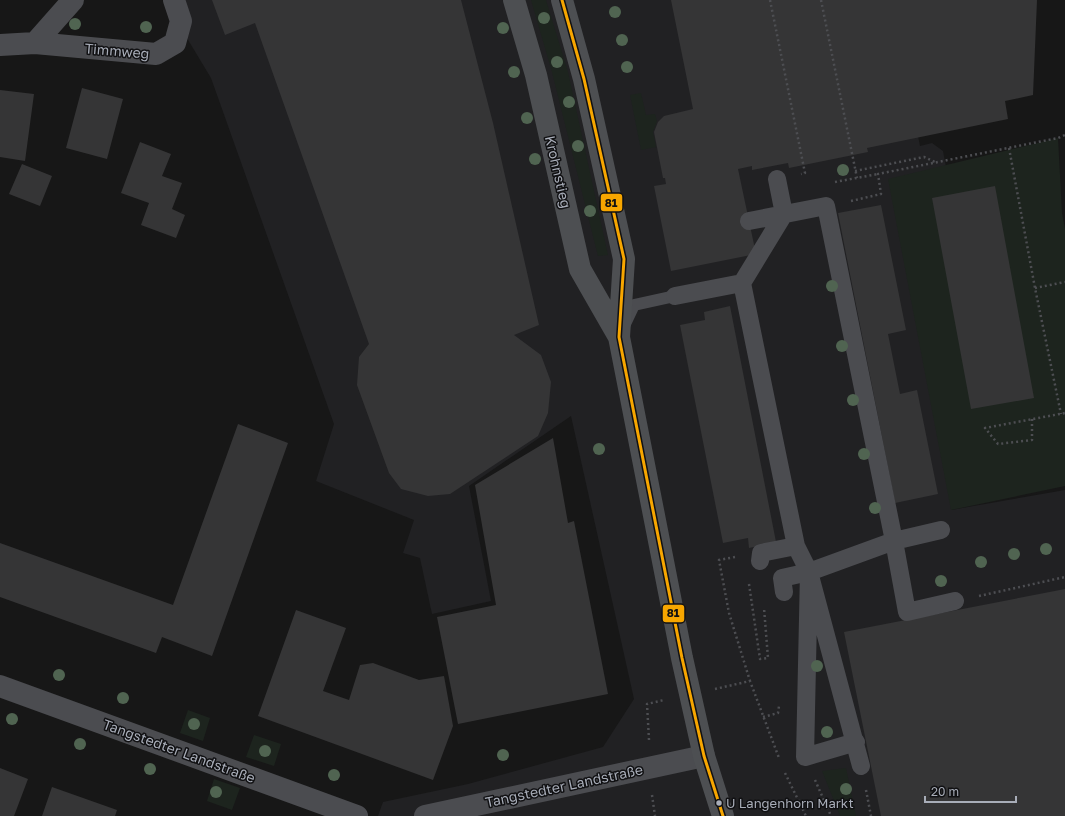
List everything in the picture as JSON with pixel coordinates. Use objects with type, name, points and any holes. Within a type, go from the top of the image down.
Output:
[{"type":"main road","name":"Krohnstieg","points":[[514,0],[536,75],[580,269],[619,337]]},
{"type":"main road","name":"Krohnstieg","points":[[562,0],[584,79],[624,259],[619,337],[682,658],[704,756],[723,816]]},
{"type":"main road","name":"Krohnstieg","points":[[704,756],[707,816]]},
{"type":"street","points":[[35,43],[74,0]]},
{"type":"street","name":"Timmweg","points":[[0,45],[35,43],[156,54],[175,43],[181,21],[174,0]]},
{"type":"street","points":[[777,179],[784,214],[742,283],[796,546],[809,572],[862,766]]},
{"type":"street","points":[[749,221],[826,206],[907,612],[955,602]]},
{"type":"street","points":[[675,296],[742,283]]},
{"type":"street","points":[[784,592],[782,578],[809,572],[894,541],[941,530]]},
{"type":"street","points":[[760,561],[761,553],[796,546]]},
{"type":"street","points":[[809,572],[804,763],[856,742]]},
{"type":"street","name":"Tangstedter Landstraße","points":[[0,686],[357,816]]},
{"type":"street","name":"Tangstedter Landstraße","points":[[425,816],[704,756]]},
{"type":"lane","points":[[619,337],[634,305],[675,296]]},
{"type":"path","points":[[770,0],[806,173],[799,174]]},
{"type":"path","points":[[821,0],[857,178],[1058,138],[1065,135]]},
{"type":"path","points":[[1009,148],[1035,288],[1061,414]]},
{"type":"path","points":[[855,171],[924,157],[935,162]]},
{"type":"path","points":[[826,206],[881,194],[878,174]]},
{"type":"path","points":[[1035,288],[1065,282]]},
{"type":"path","points":[[1032,419],[1032,440],[998,444],[985,428],[1026,420],[1065,413]]},
{"type":"path","points":[[738,556],[719,560],[729,614],[750,681]]},
{"type":"path","points":[[955,602],[1065,577]]},
{"type":"path","points":[[748,578],[760,659],[768,658],[764,606]]},
{"type":"path","points":[[804,763],[831,816]]},
{"type":"shaded area","points":[[164,0],[891,0],[920,146],[932,143],[943,151],[946,167],[951,510],[1065,490],[1065,816],[378,816],[383,802],[468,784],[603,747],[634,699],[571,416],[469,486],[491,601],[432,614],[420,558],[403,553],[414,520],[316,481],[334,424],[211,78]]},
{"type":"shaded area","points":[[531,0],[546,0],[568,72],[608,255],[598,256],[552,72]]},
{"type":"shaded area","points":[[641,93],[646,115],[655,114],[657,121],[653,132],[656,147],[641,150],[630,95]]},
{"type":"shaded area","points":[[1058,138],[1062,213],[1065,229],[1065,486],[951,510],[888,179]]},
{"type":"shaded area","points":[[188,710],[210,718],[203,741],[180,733]]},
{"type":"shaded area","points":[[254,735],[281,744],[274,766],[246,757]]},
{"type":"shaded area","points":[[846,768],[856,816],[840,816],[822,771]]},
{"type":"shaded area","points":[[214,779],[240,788],[232,810],[207,801]]},
{"type":"building","points":[[212,0],[461,0],[493,123],[539,325],[514,335],[541,355],[551,382],[548,413],[538,436],[450,494],[428,496],[401,489],[389,473],[357,385],[359,357],[369,344],[255,23],[225,35]]},
{"type":"building","points":[[671,0],[1037,0],[1033,95],[1005,101],[1008,119],[867,148],[868,152],[789,168],[788,163],[752,170],[752,166],[738,169],[756,254],[671,271],[654,186],[666,184],[665,178],[663,178],[654,132],[658,122],[664,116],[693,109]]},
{"type":"building","points":[[82,88],[123,99],[107,159],[66,148]]},
{"type":"building","points":[[0,90],[34,94],[25,161],[0,157]]},
{"type":"building","points":[[140,142],[171,154],[162,176],[182,183],[172,209],[185,215],[176,238],[141,225],[149,203],[121,193]]},
{"type":"building","points":[[22,164],[52,176],[40,206],[9,194]]},
{"type":"building","points":[[995,186],[1034,398],[971,409],[932,198]]},
{"type":"building","points":[[881,205],[906,330],[888,334],[900,394],[917,390],[938,494],[895,503],[838,213]]},
{"type":"building","points":[[730,306],[776,542],[749,548],[748,538],[723,543],[680,325],[705,320],[704,312]]},
{"type":"building","points":[[238,424],[288,443],[212,656],[162,637],[156,653],[0,597],[0,543],[173,605]]},
{"type":"building","points":[[553,438],[568,523],[574,521],[608,694],[458,724],[437,617],[496,605],[475,485]]},
{"type":"building","points":[[1065,589],[1065,816],[881,816],[844,632]]},
{"type":"building","points":[[296,610],[346,628],[323,691],[349,700],[360,665],[373,663],[419,680],[444,676],[453,726],[433,780],[258,716]]},
{"type":"building","points":[[0,768],[28,779],[14,816],[0,816]]},
{"type":"building","points":[[52,787],[117,810],[115,816],[42,816]]},
{"type":"transit line","name":"81","points":[[562,0],[584,79],[624,259],[619,337],[682,658],[704,756],[723,816]]},
{"type":"place","name":"U Langenhorn Markt","points":[[719,803]]}]
